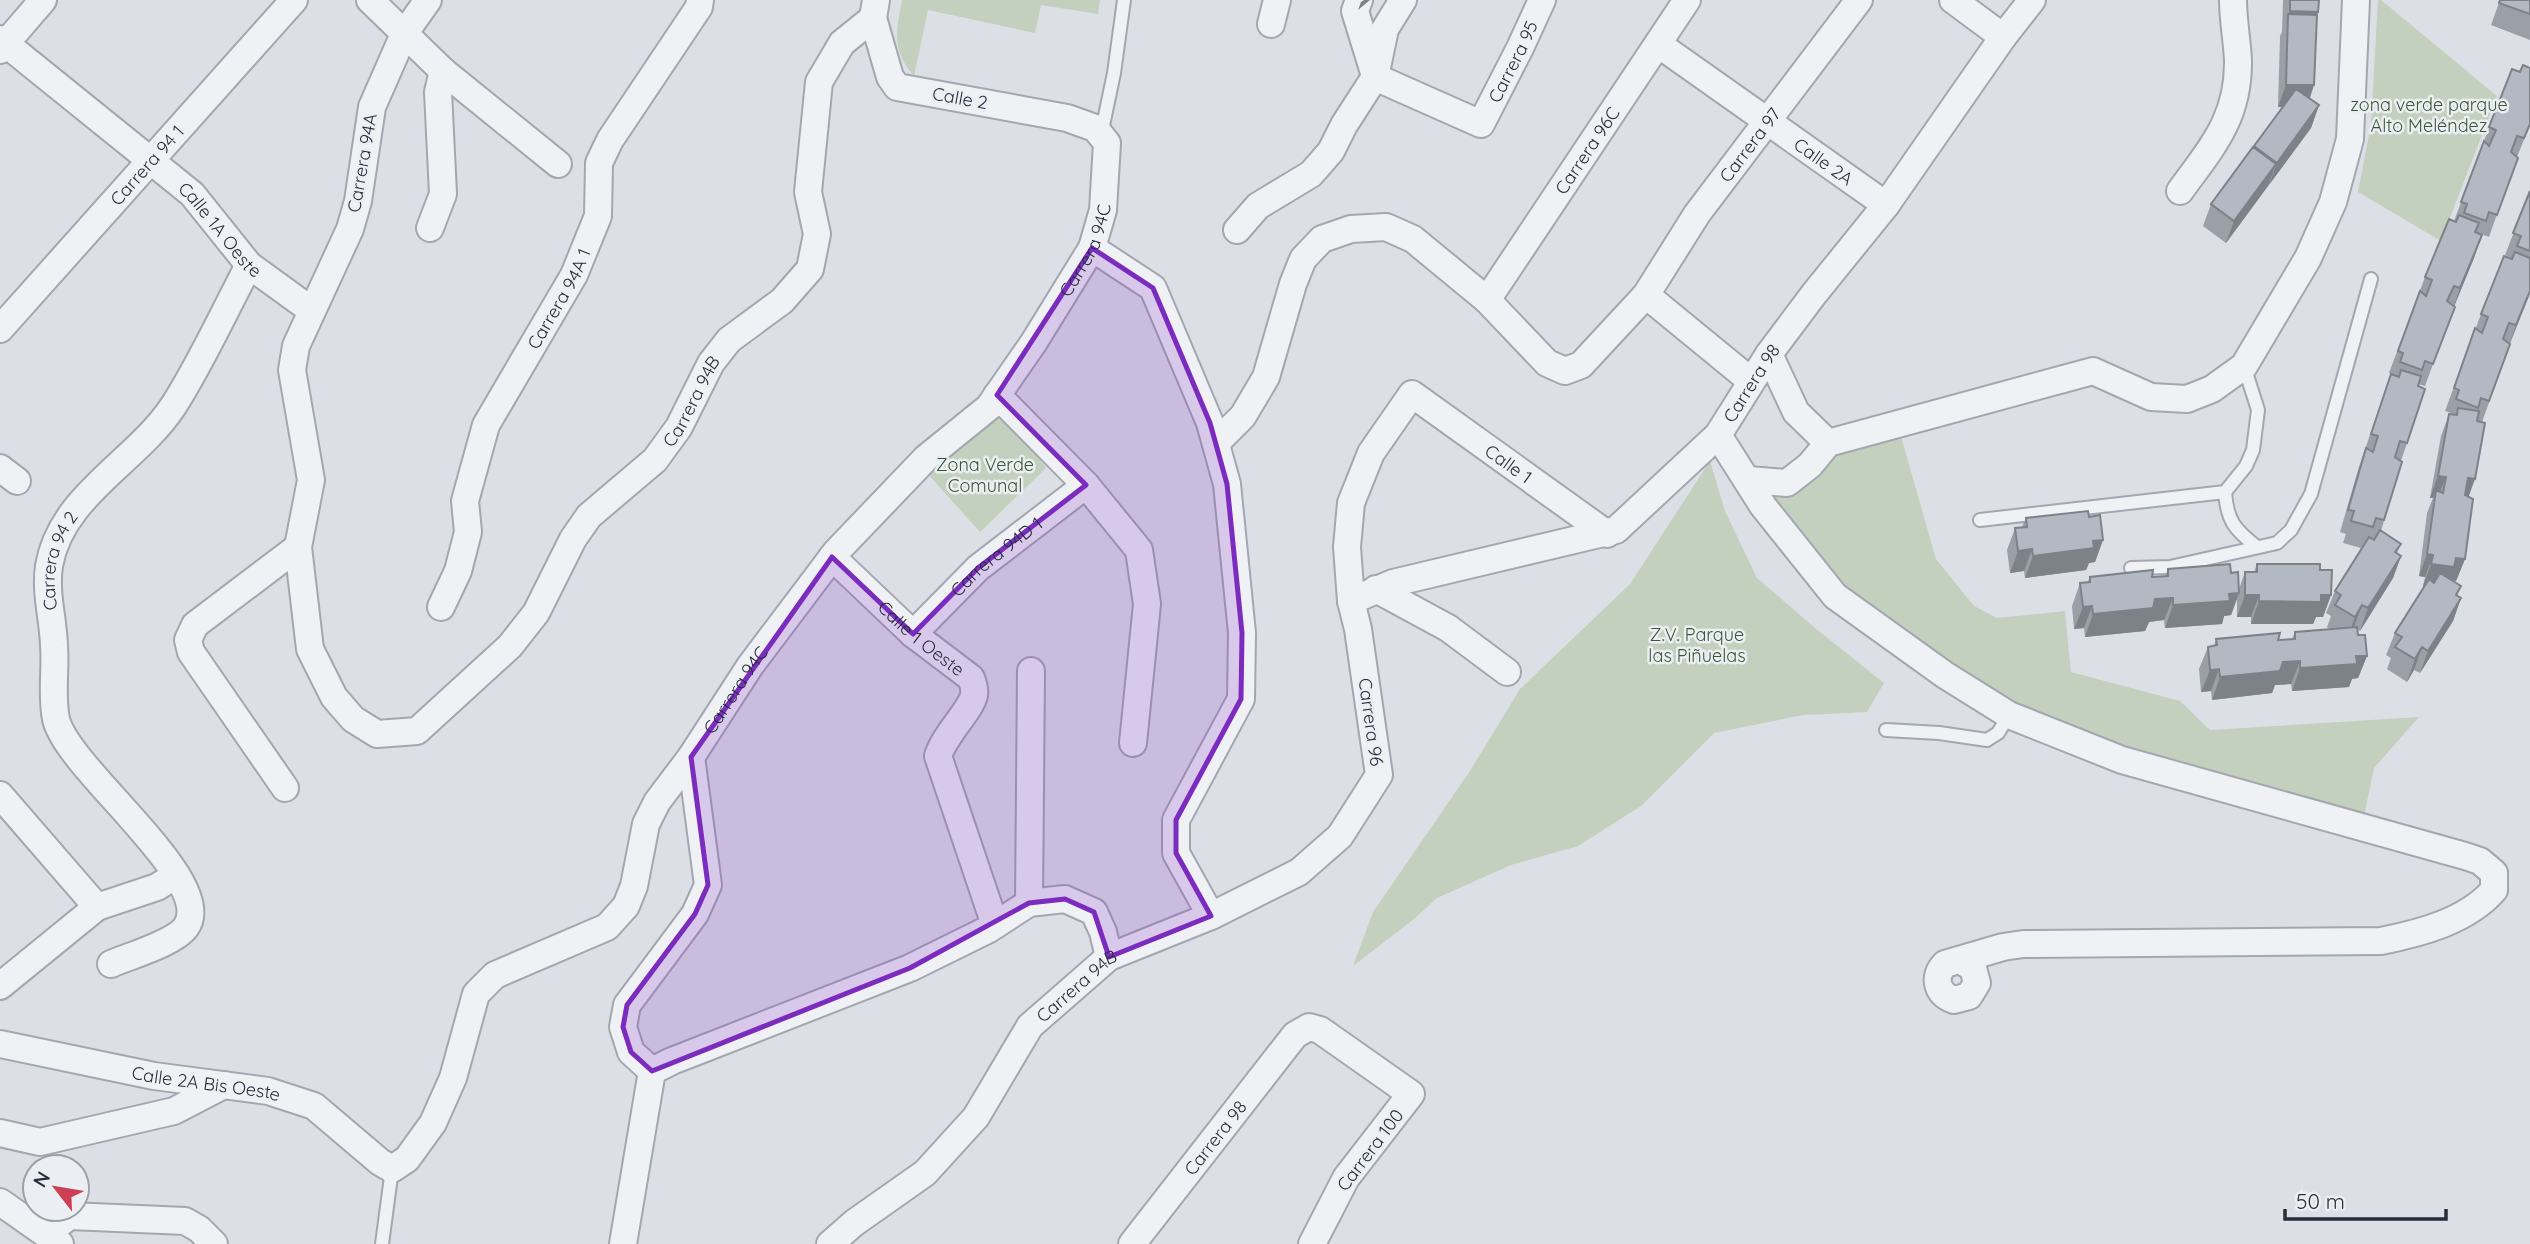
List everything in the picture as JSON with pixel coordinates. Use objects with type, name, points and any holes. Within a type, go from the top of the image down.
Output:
[{"type":"street","points":[[1,44],[43,0]]},
{"type":"street","name":"Carrera 94 1","points":[[0,329],[293,0]]},
{"type":"street","points":[[370,0],[443,71],[558,164]]},
{"type":"street","name":"Carrera 94A","points":[[298,547],[311,480],[292,370],[296,346],[350,229],[358,201],[372,107],[404,34],[428,0]]},
{"type":"street","name":"Carrera 94A 1","points":[[441,607],[457,571],[468,532],[464,501],[486,425],[573,275],[598,216],[599,163],[610,140],[699,7],[700,0]]},
{"type":"street","points":[[1359,0],[1355,11],[1375,77]]},
{"type":"street","points":[[1237,230],[1258,206],[1311,174],[1331,151],[1344,125],[1375,77],[1385,29],[1403,0]]},
{"type":"street","name":"Carrera 95","points":[[1375,77],[1481,124],[1542,0]]},
{"type":"street","name":"Carrera 96C","points":[[1487,300],[1687,0]]},
{"type":"street","name":"Carrera 97","points":[[1216,443],[1243,416],[1266,377],[1303,259],[1322,239],[1351,229],[1386,227],[1413,239],[1487,300],[1546,363],[1565,371],[1580,365],[1646,295],[1697,214],[1859,0]]},
{"type":"street","points":[[1953,0],[2003,37]]},
{"type":"street","name":"Carrera 98","points":[[1351,601],[1393,583],[1616,530],[1718,435],[1769,354],[1886,205],[2003,37],[2032,0]]},
{"type":"street","points":[[2180,191],[2216,142],[2230,116],[2238,62],[2234,0]]},
{"type":"street","points":[[1772,517],[1787,483],[1810,466],[1828,443],[2093,371],[2151,397],[2188,399],[2212,389],[2244,366],[2308,258],[2333,202],[2350,139],[2356,0]]},
{"type":"street","name":"Calle 2","points":[[875,9],[890,77],[897,87],[1067,118],[1098,132]]},
{"type":"street","name":"Carrera 94B","points":[[298,547],[310,649],[334,697],[353,719],[377,734],[416,731],[510,646],[536,613],[573,538],[589,516],[655,460],[679,427],[711,363],[729,340],[782,301],[810,269],[817,234],[808,192],[819,82],[842,43],[875,9]]},
{"type":"street","name":"Calle 1A Oeste","points":[[1,44],[192,194],[249,265],[311,310]]},
{"type":"street","name":"Calle 2A","points":[[1658,44],[1886,205]]},
{"type":"street","points":[[430,228],[443,194],[438,92],[443,71]]},
{"type":"street","name":"Carrera 94C","points":[[393,1169],[407,1159],[433,1123],[453,1079],[476,994],[495,975],[607,928],[626,906],[634,886],[646,824],[657,802],[691,757],[750,666],[832,557],[926,458],[989,407],[1034,342],[1092,248],[1103,210],[1107,144],[1098,132]]},
{"type":"street","points":[[1092,248],[1153,288],[1210,423],[1227,484],[1242,633],[1241,699],[1176,820],[1176,853],[1211,916]]},
{"type":"street","name":"Carrera 94 2","points":[[111,964],[173,938],[186,929],[191,916],[186,892],[160,850],[74,752],[57,721],[54,644],[48,593],[50,565],[58,537],[82,501],[143,442],[173,407],[249,265]]},
{"type":"street","points":[[1646,295],[1751,382]]},
{"type":"street","points":[[1769,354],[1796,412],[1828,443]]},
{"type":"street","name":"Calle 1","points":[[1412,394],[1607,534]]},
{"type":"street","name":"Carrera 96","points":[[1109,957],[1211,916],[1299,872],[1340,836],[1379,775],[1358,629],[1351,601],[1346,547],[1352,503],[1371,453],[1412,394]]},
{"type":"street","points":[[997,395],[1086,485],[1139,550],[1147,604],[1133,743]]},
{"type":"street","points":[[1718,435],[1772,517],[1835,596],[1945,675],[2009,715],[2122,760],[2480,861],[2494,873],[2494,890],[2482,904],[2421,933],[2381,941],[2023,944],[1960,960]]},
{"type":"street","points":[[1749,480],[1787,483]]},
{"type":"street","name":"Carrera 94D 1","points":[[913,634],[978,568],[1086,485]]},
{"type":"street","points":[[285,788],[191,652],[188,640],[195,625],[298,547]]},
{"type":"street","name":"Calle 1 Oeste","points":[[832,557],[913,634],[971,678],[974,698],[943,741],[938,755],[995,925]]},
{"type":"street","points":[[1376,589],[1448,628],[1507,671]]},
{"type":"street","points":[[1029,903],[1031,671]]},
{"type":"street","points":[[622,1244],[652,1071],[631,1052],[623,1027],[627,1005],[695,914],[708,885],[691,757]]},
{"type":"street","points":[[0,795],[97,907]]},
{"type":"street","points":[[0,986],[97,907],[157,887],[176,875]]},
{"type":"street","name":"Carrera 94B","points":[[652,1071],[910,968],[995,925],[1029,903],[1065,899],[1094,912],[1103,932],[1109,957],[1030,1026],[976,1117],[925,1174],[854,1223],[830,1244]]},
{"type":"street","name":"Carrera 98","points":[[1132,1244],[1298,1031],[1309,1027],[1321,1030],[1412,1094]]},
{"type":"street","name":"Calle 2A Bis Oeste","points":[[0,1044],[154,1076],[268,1091],[314,1106],[380,1162],[393,1169]]},
{"type":"street","points":[[0,1133],[40,1142],[174,1111],[224,1085]]},
{"type":"street","name":"Carrera 100","points":[[1311,1244],[1346,1178],[1412,1094]]},
{"type":"street","points":[[0,1202],[56,1240]]},
{"type":"street","points":[[56,1240],[56,1226],[70,1216],[185,1220],[214,1244]]},
{"type":"lane","points":[[1098,132],[1114,73],[1124,0]]},
{"type":"lane","points":[[2132,568],[2170,568],[2277,543],[2291,530],[2311,494],[2371,279]]},
{"type":"lane","points":[[2244,366],[2258,410],[2253,450],[2246,466],[2225,492],[2226,510],[2231,523],[2257,547]]},
{"type":"lane","points":[[1980,520],[2225,492]]},
{"type":"lane","points":[[1886,730],[1939,733],[1987,740],[1998,733],[2009,715]]},
{"type":"lane","points":[[382,1244],[393,1169]]},
{"type":"highlighted area","points":[[1092,248],[1153,288],[1210,423],[1227,484],[1242,633],[1241,699],[1176,820],[1176,853],[1211,916],[1109,957],[1094,912],[1065,899],[1029,903],[910,968],[652,1071],[631,1052],[623,1027],[627,1005],[695,914],[708,885],[691,757],[832,557],[913,634],[978,568],[1086,485],[997,395]]},
{"type":"green space","points":[[902,0],[1100,0],[1098,14],[1041,5],[1035,33],[928,10],[914,76],[902,57],[897,40]]},
{"type":"green space","name":"zona verde parque Alto Meléndez","points":[[2378,0],[2497,96],[2441,241],[2358,192],[2371,124]]},
{"type":"green space","name":"Zona Verde Comunal","points":[[1004,411],[1046,468],[980,532],[927,473]]},
{"type":"green space","points":[[1898,426],[1936,559],[1974,606],[1997,618],[2065,611],[2071,672],[2180,701],[2210,730],[2419,717],[2374,768],[2363,821],[2123,757],[2020,713],[1838,594],[1752,482],[1786,484],[1829,445]]},
{"type":"green space","name":"Z.V. Parque las Piñuelas","points":[[1710,461],[1725,511],[1757,578],[1884,683],[1867,712],[1803,715],[1714,733],[1641,806],[1578,846],[1511,865],[1437,898],[1353,966],[1373,912],[1470,771],[1520,689],[1630,584]]},
{"type":"building","points":[[2290,0],[2319,0],[2318,12],[2290,11]]},
{"type":"building","points":[[2500,0],[2530,0],[2530,14],[2499,3]]},
{"type":"building","points":[[2288,14],[2317,15],[2314,85],[2286,85]]},
{"type":"building","points":[[2523,65],[2530,68],[2530,124],[2524,138],[2517,136],[2511,152],[2518,158],[2497,215],[2489,212],[2486,221],[2464,213],[2467,204],[2461,202],[2484,141],[2489,146],[2496,130],[2489,127],[2512,69],[2520,72]]},
{"type":"building","points":[[2296,89],[2319,105],[2277,163],[2254,146]]},
{"type":"building","points":[[2253,147],[2276,164],[2234,221],[2211,204]]},
{"type":"building","points":[[2530,191],[2530,251],[2517,246],[2521,236],[2513,233]]},
{"type":"building","points":[[2459,215],[2479,223],[2475,232],[2482,235],[2460,288],[2454,286],[2447,301],[2455,307],[2433,364],[2425,361],[2422,370],[2400,362],[2403,353],[2398,351],[2420,291],[2426,296],[2432,280],[2425,277],[2449,219],[2456,222]]},
{"type":"building","points":[[2515,252],[2530,258],[2530,291],[2516,325],[2509,323],[2503,339],[2510,344],[2489,401],[2481,398],[2478,408],[2456,399],[2459,390],[2454,388],[2475,328],[2482,333],[2488,317],[2481,314],[2504,256],[2512,259]]},
{"type":"building","points":[[2401,370],[2421,376],[2418,386],[2425,389],[2407,443],[2400,441],[2395,457],[2402,462],[2384,520],[2376,518],[2373,527],[2351,521],[2354,511],[2348,510],[2366,448],[2373,452],[2378,436],[2371,434],[2391,374],[2399,377]]},
{"type":"building","points":[[2458,408],[2479,411],[2477,421],[2485,423],[2475,479],[2468,478],[2465,495],[2473,499],[2465,559],[2456,558],[2454,567],[2431,564],[2433,555],[2427,554],[2436,490],[2443,493],[2446,477],[2438,476],[2449,414],[2457,415]]},
{"type":"building","points":[[2088,511],[2089,517],[2100,515],[2103,540],[2093,541],[2094,548],[2033,556],[2032,549],[2018,551],[2015,528],[2027,527],[2026,518]]},
{"type":"building","points":[[2380,530],[2401,544],[2395,552],[2401,556],[2368,608],[2362,605],[2355,617],[2335,605],[2341,595],[2335,591],[2369,537],[2374,540]]},
{"type":"building","points":[[2230,564],[2231,573],[2238,572],[2239,593],[2229,594],[2230,601],[2173,605],[2173,598],[2155,599],[2153,608],[2093,614],[2092,606],[2083,607],[2080,583],[2090,582],[2090,577],[2153,570],[2152,577],[2168,576],[2168,569]]},
{"type":"building","points":[[2257,564],[2320,564],[2320,570],[2332,570],[2331,595],[2321,595],[2321,602],[2259,601],[2259,595],[2245,595],[2245,572],[2257,572]]},
{"type":"building","points":[[2440,573],[2461,586],[2456,595],[2461,598],[2428,651],[2422,647],[2415,659],[2395,647],[2402,637],[2395,633],[2429,579],[2434,583]]},
{"type":"building","points":[[2357,627],[2358,635],[2365,635],[2367,656],[2356,656],[2357,664],[2300,668],[2300,661],[2283,662],[2280,671],[2220,677],[2219,669],[2210,670],[2208,647],[2217,645],[2216,639],[2280,633],[2278,640],[2295,639],[2295,632]]}]
